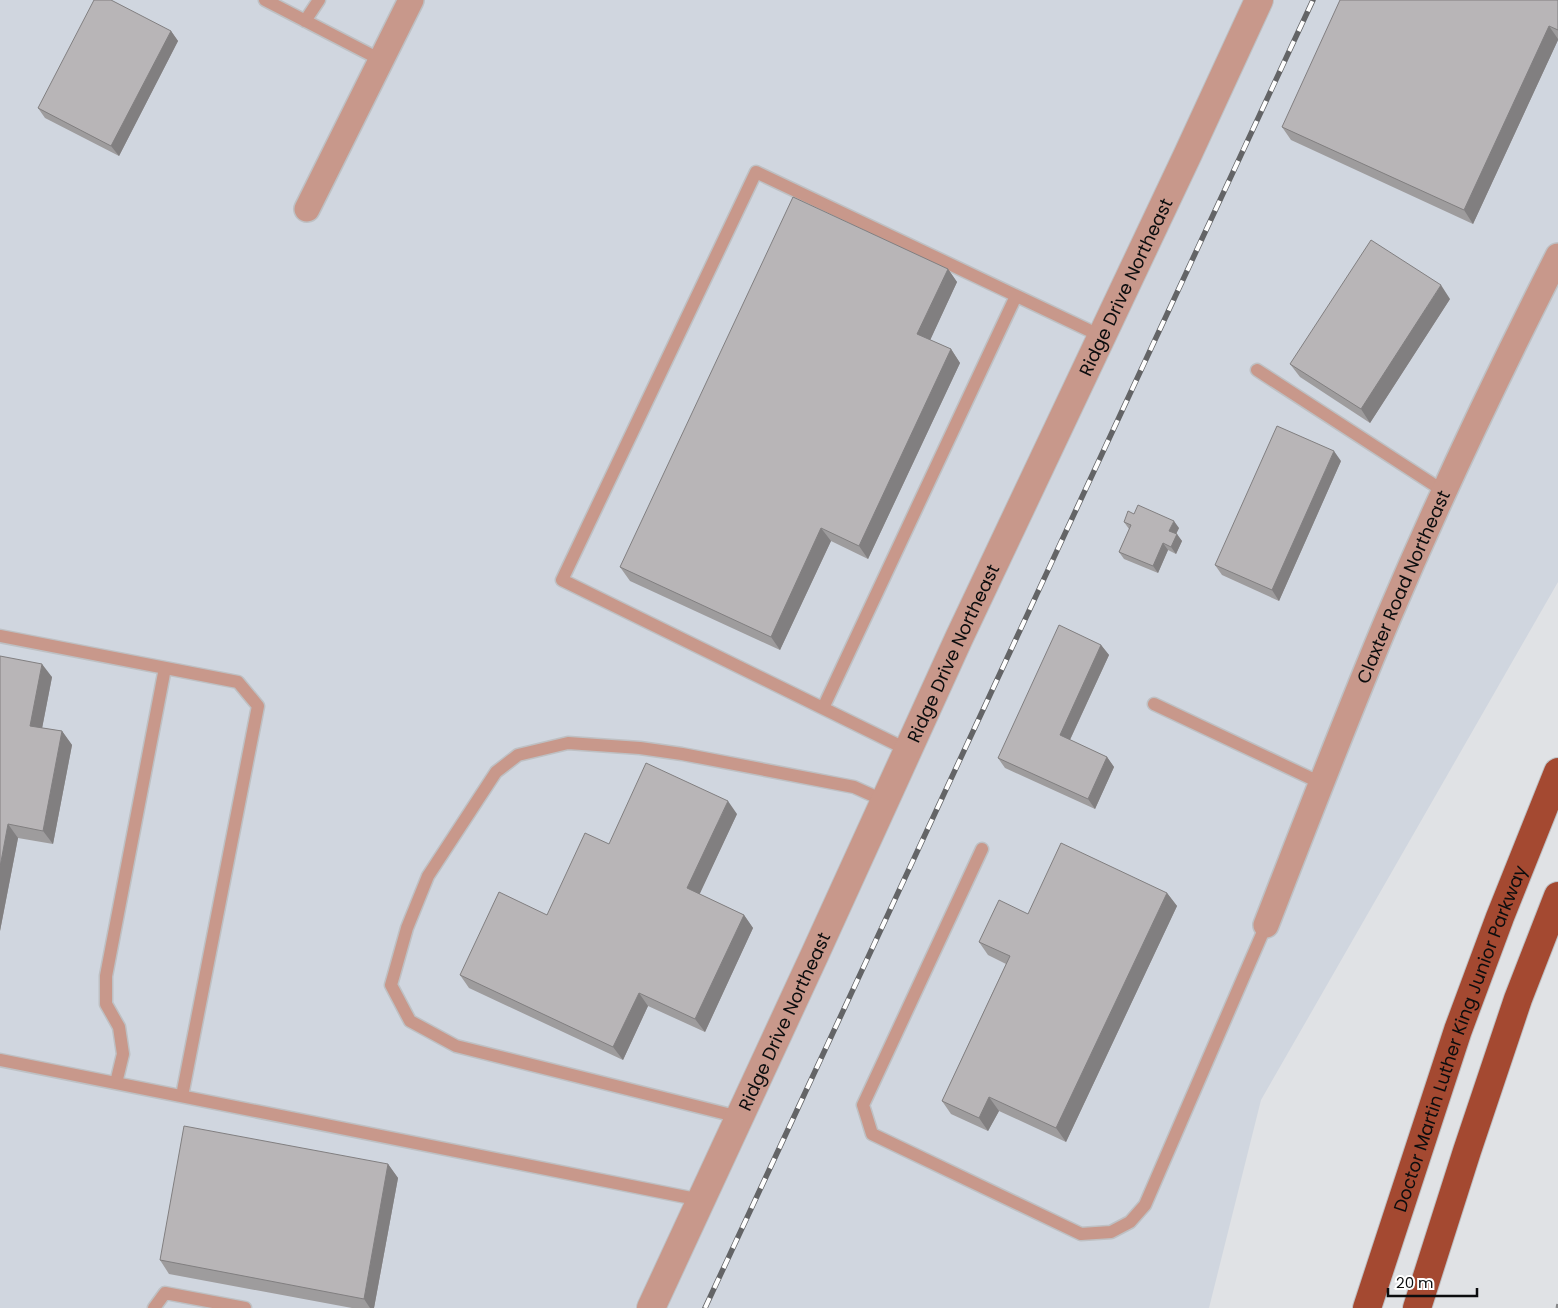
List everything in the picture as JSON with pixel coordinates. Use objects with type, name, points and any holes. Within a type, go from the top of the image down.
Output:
[{"type":"highway","name":"Doctor Martin Luther King Junior Parkway","points":[[1367,1308],[1458,1030],[1500,917],[1558,772]]},
{"type":"highway","points":[[1417,1308],[1512,1017],[1558,896]]},
{"type":"street","points":[[307,209],[411,0]]},
{"type":"street","name":"Ridge Drive Northeast","points":[[651,1308],[908,750],[1259,0]]},
{"type":"street","name":"Claxter Road Northeast","points":[[1266,925],[1321,783],[1390,614],[1444,492],[1558,256]]},
{"type":"lane","points":[[266,0],[381,60]]},
{"type":"lane","points":[[305,21],[320,0]]},
{"type":"lane","points":[[908,750],[562,580],[756,172],[1101,336]]},
{"type":"lane","points":[[823,708],[1016,296]]},
{"type":"lane","points":[[1257,370],[1444,492]]},
{"type":"lane","points":[[0,636],[238,682],[258,706],[182,1096]]},
{"type":"lane","points":[[116,1083],[123,1054],[119,1026],[106,1004],[106,976],[165,668]]},
{"type":"lane","points":[[1154,704],[1321,783]]},
{"type":"lane","points":[[739,1117],[456,1046],[410,1020],[391,984],[407,928],[428,876],[496,772],[518,754],[568,742],[640,748],[692,756],[854,787],[885,801]]},
{"type":"lane","points":[[982,849],[863,1105],[872,1134],[1081,1234],[1111,1232],[1130,1222],[1145,1205],[1266,925]]},
{"type":"lane","points":[[0,1060],[701,1200]]},
{"type":"lane","points":[[154,1308],[165,1293],[245,1308]]},
{"type":"path","points":[[1557,1308],[1558,1303]]},
{"type":"shaded area","points":[[0,0],[1558,0],[1558,582],[1261,1100],[1209,1308],[0,1308]]},
{"type":"building","points":[[94,0],[111,0],[171,31],[111,146],[38,108]]},
{"type":"building","points":[[1340,0],[1558,0],[1558,30],[1549,26],[1464,210],[1282,127]]},
{"type":"building","points":[[793,197],[948,269],[917,334],[951,349],[859,546],[821,528],[771,637],[620,567]]},
{"type":"building","points":[[1371,240],[1441,285],[1361,409],[1290,364]]},
{"type":"building","points":[[1277,426],[1334,451],[1272,590],[1215,565]]},
{"type":"building","points":[[1138,505],[1174,521],[1169,531],[1177,534],[1171,547],[1163,543],[1153,566],[1119,552],[1131,525],[1124,522],[1128,511],[1134,514]]},
{"type":"building","points":[[1059,625],[1101,645],[1060,735],[1107,757],[1088,799],[998,758]]},
{"type":"building","points":[[0,656],[42,664],[30,726],[62,731],[43,831],[8,824],[0,867]]},
{"type":"building","points":[[646,763],[728,801],[687,888],[744,915],[695,1019],[639,993],[613,1047],[460,975],[499,892],[547,915],[585,833],[609,844]]},
{"type":"building","points":[[1061,843],[1167,893],[1056,1128],[989,1097],[979,1118],[942,1101],[1010,956],[979,942],[999,900],[1028,914]]},
{"type":"building","points":[[184,1126],[388,1164],[364,1299],[160,1260]]},
{"type":"railway","points":[[705,1308],[1313,0]]}]
